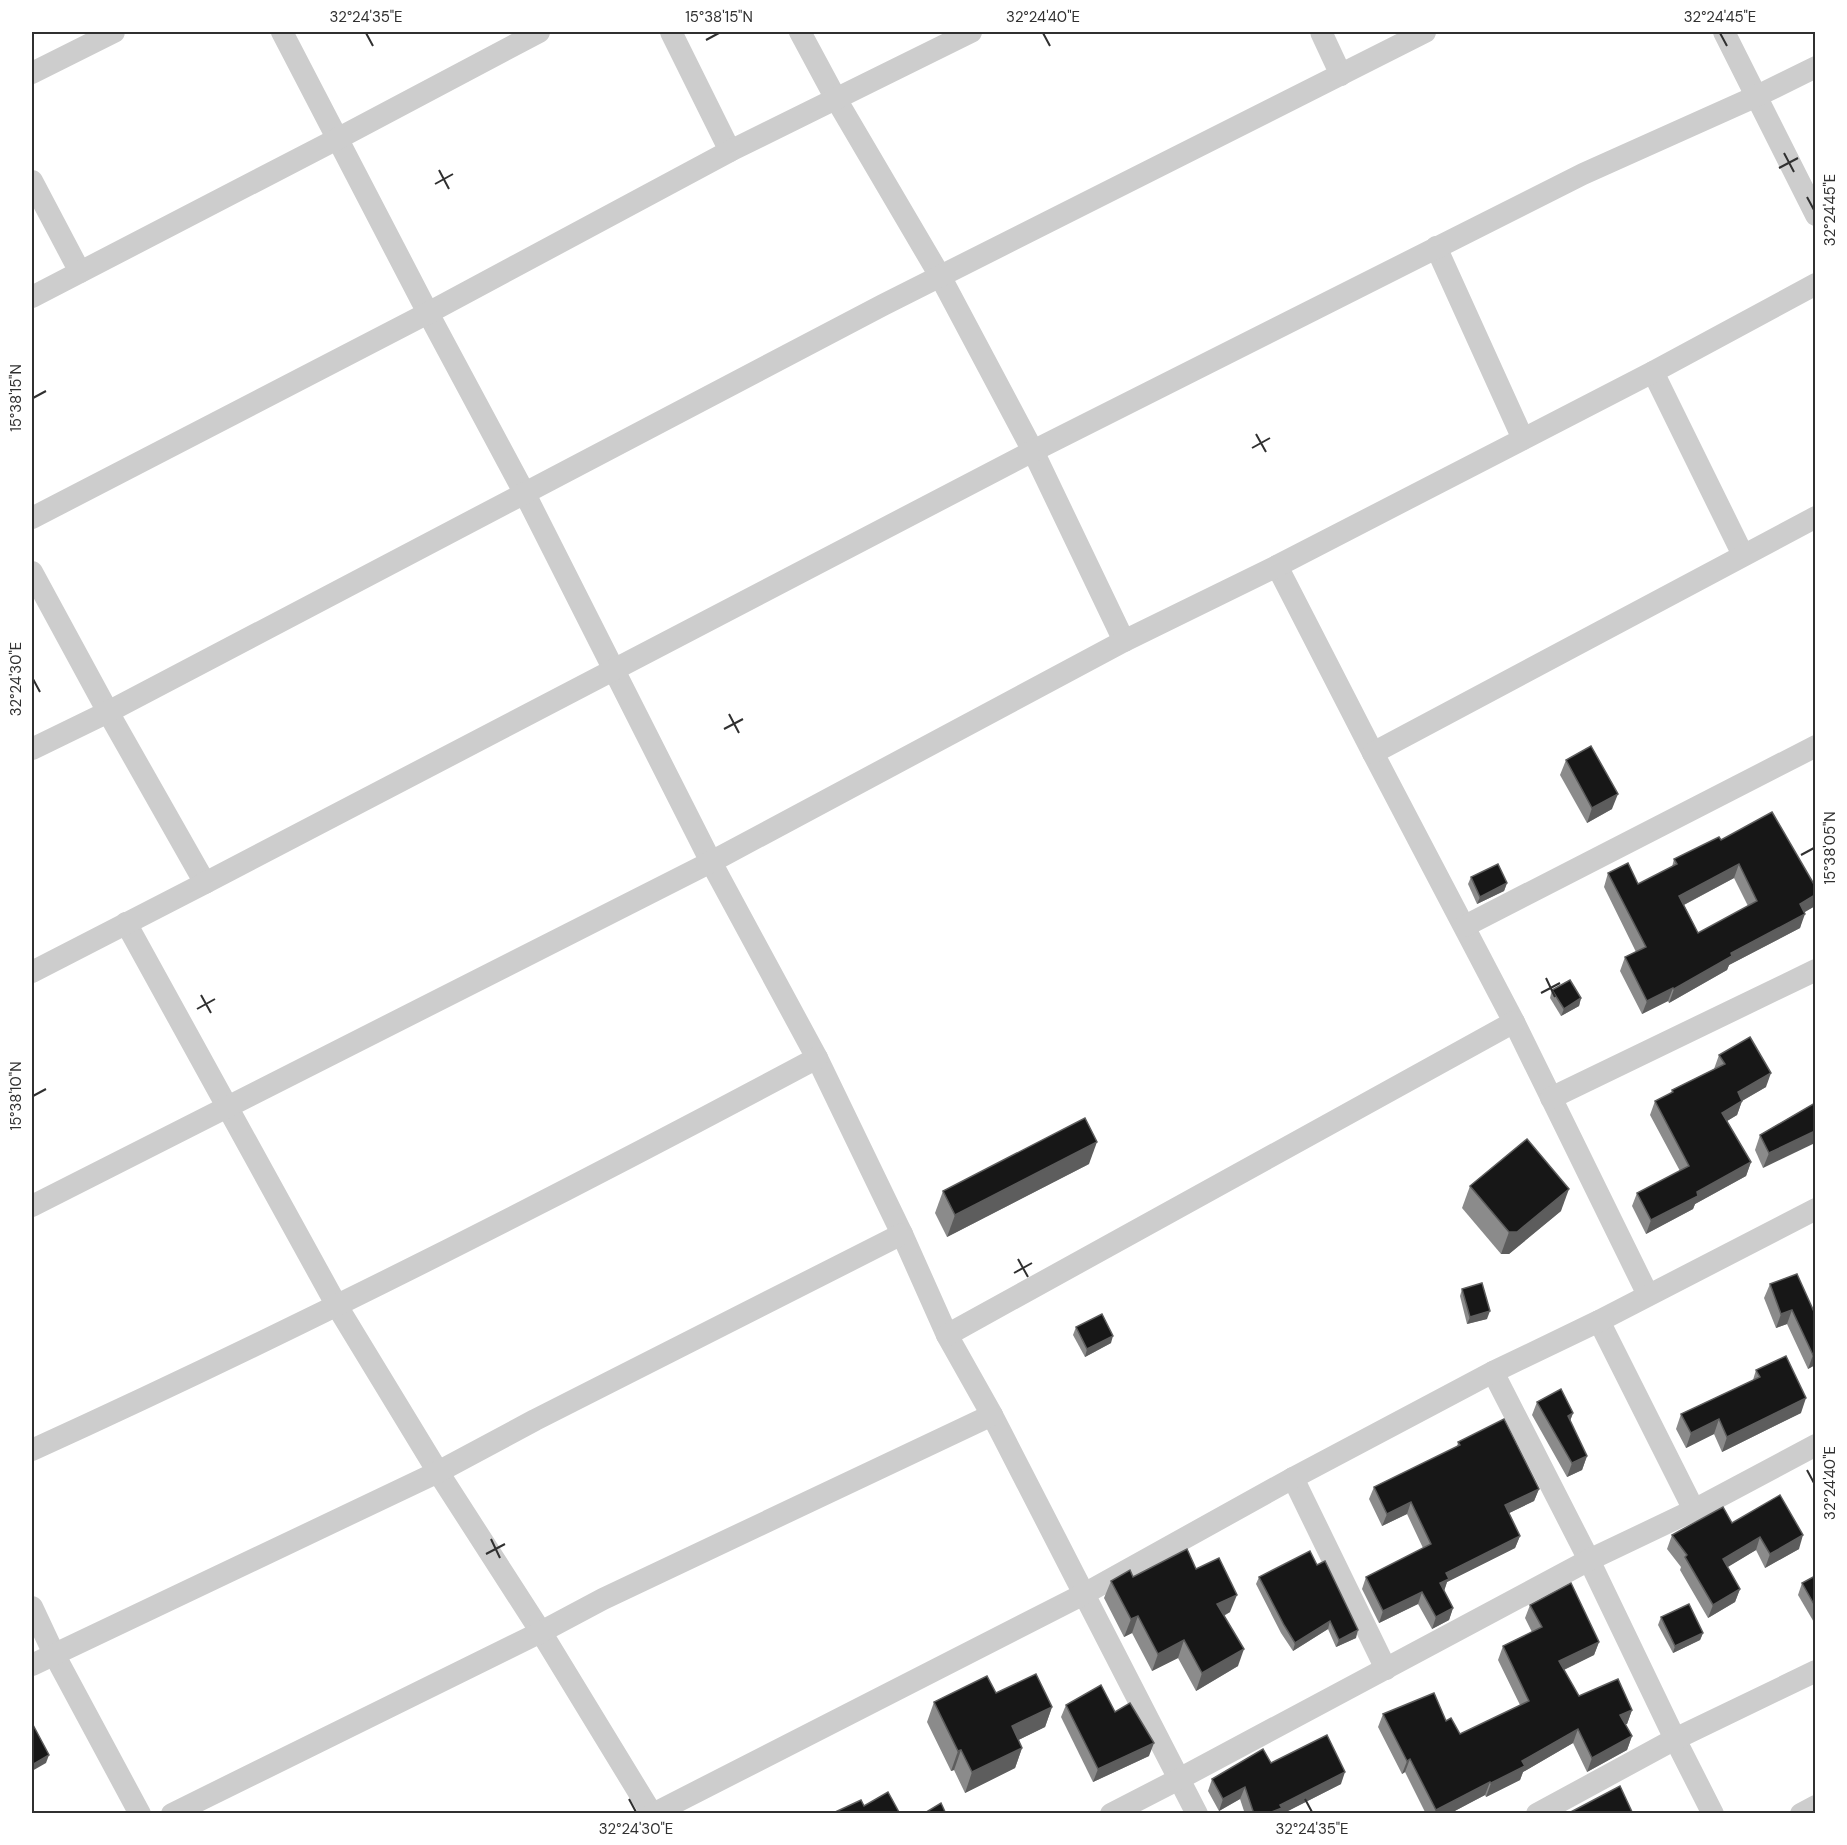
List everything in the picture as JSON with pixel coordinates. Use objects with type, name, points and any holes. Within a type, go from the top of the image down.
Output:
[{"type":"street","points":[[32,73],[114,32]]},
{"type":"street","points":[[282,32],[525,494],[711,862],[817,1058],[902,1234],[947,1335],[992,1415],[1197,1814]]},
{"type":"street","points":[[32,297],[539,32]]},
{"type":"street","points":[[671,32],[730,151]]},
{"type":"street","points":[[800,32],[836,99],[940,276],[1033,451],[1124,641]]},
{"type":"street","points":[[32,518],[428,313],[730,151],[971,32]]},
{"type":"street","points":[[1321,32],[1341,75]]},
{"type":"street","points":[[32,749],[108,712],[940,276],[1425,32]]},
{"type":"street","points":[[1724,32],[1815,215]]},
{"type":"street","points":[[32,972],[1033,451],[1583,174],[1757,96],[1815,67]]},
{"type":"street","points":[[32,181],[80,272]]},
{"type":"street","points":[[1436,247],[1523,439]]},
{"type":"street","points":[[32,1206],[711,862],[1124,641],[1278,566],[1653,372],[1815,284]]},
{"type":"street","points":[[1653,372],[1743,555]]},
{"type":"street","points":[[1373,753],[1815,517]]},
{"type":"street","points":[[1278,566],[1514,1022],[1648,1295]]},
{"type":"street","points":[[32,572],[108,712],[206,883]]},
{"type":"street","points":[[1465,926],[1815,746]]},
{"type":"street","points":[[126,923],[337,1306],[652,1814],[1084,1594],[1293,1478],[1494,1371],[1599,1321],[1815,1209]]},
{"type":"street","points":[[1551,1098],[1815,970]]},
{"type":"street","points":[[947,1335],[1514,1022]]},
{"type":"street","points":[[32,1450],[154,1395],[337,1306],[680,1131],[817,1058]]},
{"type":"street","points":[[32,1665],[438,1472],[535,1420],[902,1234]]},
{"type":"street","points":[[1599,1321],[1694,1510]]},
{"type":"street","points":[[1494,1371],[1590,1560],[1713,1814]]},
{"type":"street","points":[[172,1814],[541,1632],[603,1599],[992,1415]]},
{"type":"street","points":[[1111,1814],[1590,1560],[1694,1510],[1815,1445]]},
{"type":"street","points":[[1293,1478],[1386,1669]]},
{"type":"street","points":[[32,1607],[54,1654],[140,1814]]},
{"type":"street","points":[[1537,1814],[1675,1739],[1815,1671]]},
{"type":"street","points":[[1801,1814],[1815,1806]]},
{"type":"building","points":[[1591,746],[1618,794],[1592,808],[1566,760]]},
{"type":"building","points":[[1772,812],[1815,886],[1815,895],[1800,904],[1805,914],[1731,953],[1732,956],[1674,989],[1647,1001],[1625,957],[1646,947],[1608,873],[1628,863],[1638,884],[1677,864],[1674,859],[1719,837],[1721,840]],"holes":[[[1739,864],[1757,901],[1698,933],[1679,896]]]},
{"type":"building","points":[[1498,864],[1507,883],[1480,897],[1471,877]]},
{"type":"building","points":[[1570,980],[1581,998],[1564,1009],[1552,990]]},
{"type":"building","points":[[1750,1037],[1771,1073],[1738,1092],[1742,1101],[1722,1113],[1751,1162],[1697,1192],[1698,1196],[1651,1220],[1637,1193],[1689,1166],[1655,1101],[1725,1064],[1719,1055]]},
{"type":"building","points":[[1815,1103],[1815,1131],[1769,1153],[1760,1135]]},
{"type":"building","points":[[1085,1118],[1097,1142],[955,1215],[943,1191]]},
{"type":"building","points":[[1527,1139],[1569,1189],[1517,1232],[1509,1232],[1470,1186]]},
{"type":"building","points":[[1797,1274],[1815,1314],[1815,1354],[1813,1355],[1792,1310],[1781,1314],[1770,1284]]},
{"type":"building","points":[[1482,1283],[1490,1311],[1470,1317],[1462,1289]]},
{"type":"building","points":[[1102,1314],[1113,1336],[1087,1349],[1076,1327]]},
{"type":"building","points":[[1786,1356],[1806,1398],[1727,1437],[1719,1419],[1691,1433],[1681,1414],[1760,1377],[1756,1370]]},
{"type":"building","points":[[1561,1389],[1573,1413],[1568,1416],[1587,1456],[1572,1463],[1537,1402]]},
{"type":"building","points":[[1504,1419],[1539,1489],[1505,1505],[1520,1536],[1446,1573],[1449,1579],[1440,1583],[1453,1608],[1436,1617],[1422,1592],[1383,1611],[1366,1577],[1431,1544],[1411,1502],[1387,1514],[1374,1487],[1460,1445],[1458,1442]]},
{"type":"building","points":[[1780,1495],[1803,1535],[1770,1554],[1760,1537],[1723,1559],[1740,1589],[1713,1605],[1685,1557],[1687,1555],[1672,1535],[1723,1507],[1732,1523]]},
{"type":"building","points":[[1187,1549],[1196,1569],[1219,1558],[1237,1595],[1217,1604],[1244,1649],[1202,1673],[1184,1640],[1158,1654],[1138,1616],[1131,1619],[1111,1581],[1130,1570],[1133,1577]]},
{"type":"building","points":[[1310,1551],[1317,1565],[1325,1561],[1358,1630],[1339,1640],[1330,1621],[1295,1643],[1259,1577]]},
{"type":"building","points":[[1815,1576],[1815,1606],[1802,1583]]},
{"type":"building","points":[[1571,1583],[1599,1642],[1559,1661],[1579,1696],[1618,1679],[1632,1710],[1620,1715],[1632,1736],[1592,1758],[1578,1729],[1522,1761],[1525,1766],[1436,1810],[1410,1759],[1407,1761],[1383,1714],[1434,1693],[1446,1721],[1451,1718],[1460,1734],[1529,1701],[1503,1646],[1542,1627],[1530,1605]]},
{"type":"building","points":[[1689,1604],[1703,1633],[1675,1646],[1661,1617]]},
{"type":"building","points":[[1036,1674],[1052,1707],[1012,1726],[1022,1748],[972,1772],[961,1750],[958,1751],[934,1702],[987,1676],[996,1693]]},
{"type":"building","points":[[1101,1685],[1115,1712],[1130,1703],[1154,1743],[1098,1769],[1066,1705]]},
{"type":"building","points":[[32,1723],[49,1755],[32,1765]]},
{"type":"building","points":[[1327,1735],[1345,1772],[1280,1805],[1282,1808],[1266,1814],[1254,1814],[1245,1787],[1223,1799],[1212,1779],[1263,1749],[1271,1763]]},
{"type":"building","points":[[1620,1786],[1633,1814],[1567,1814]]},
{"type":"building","points":[[888,1792],[900,1814],[831,1814],[861,1800],[864,1806]]},
{"type":"building","points":[[941,1803],[946,1814],[923,1814]]}]
